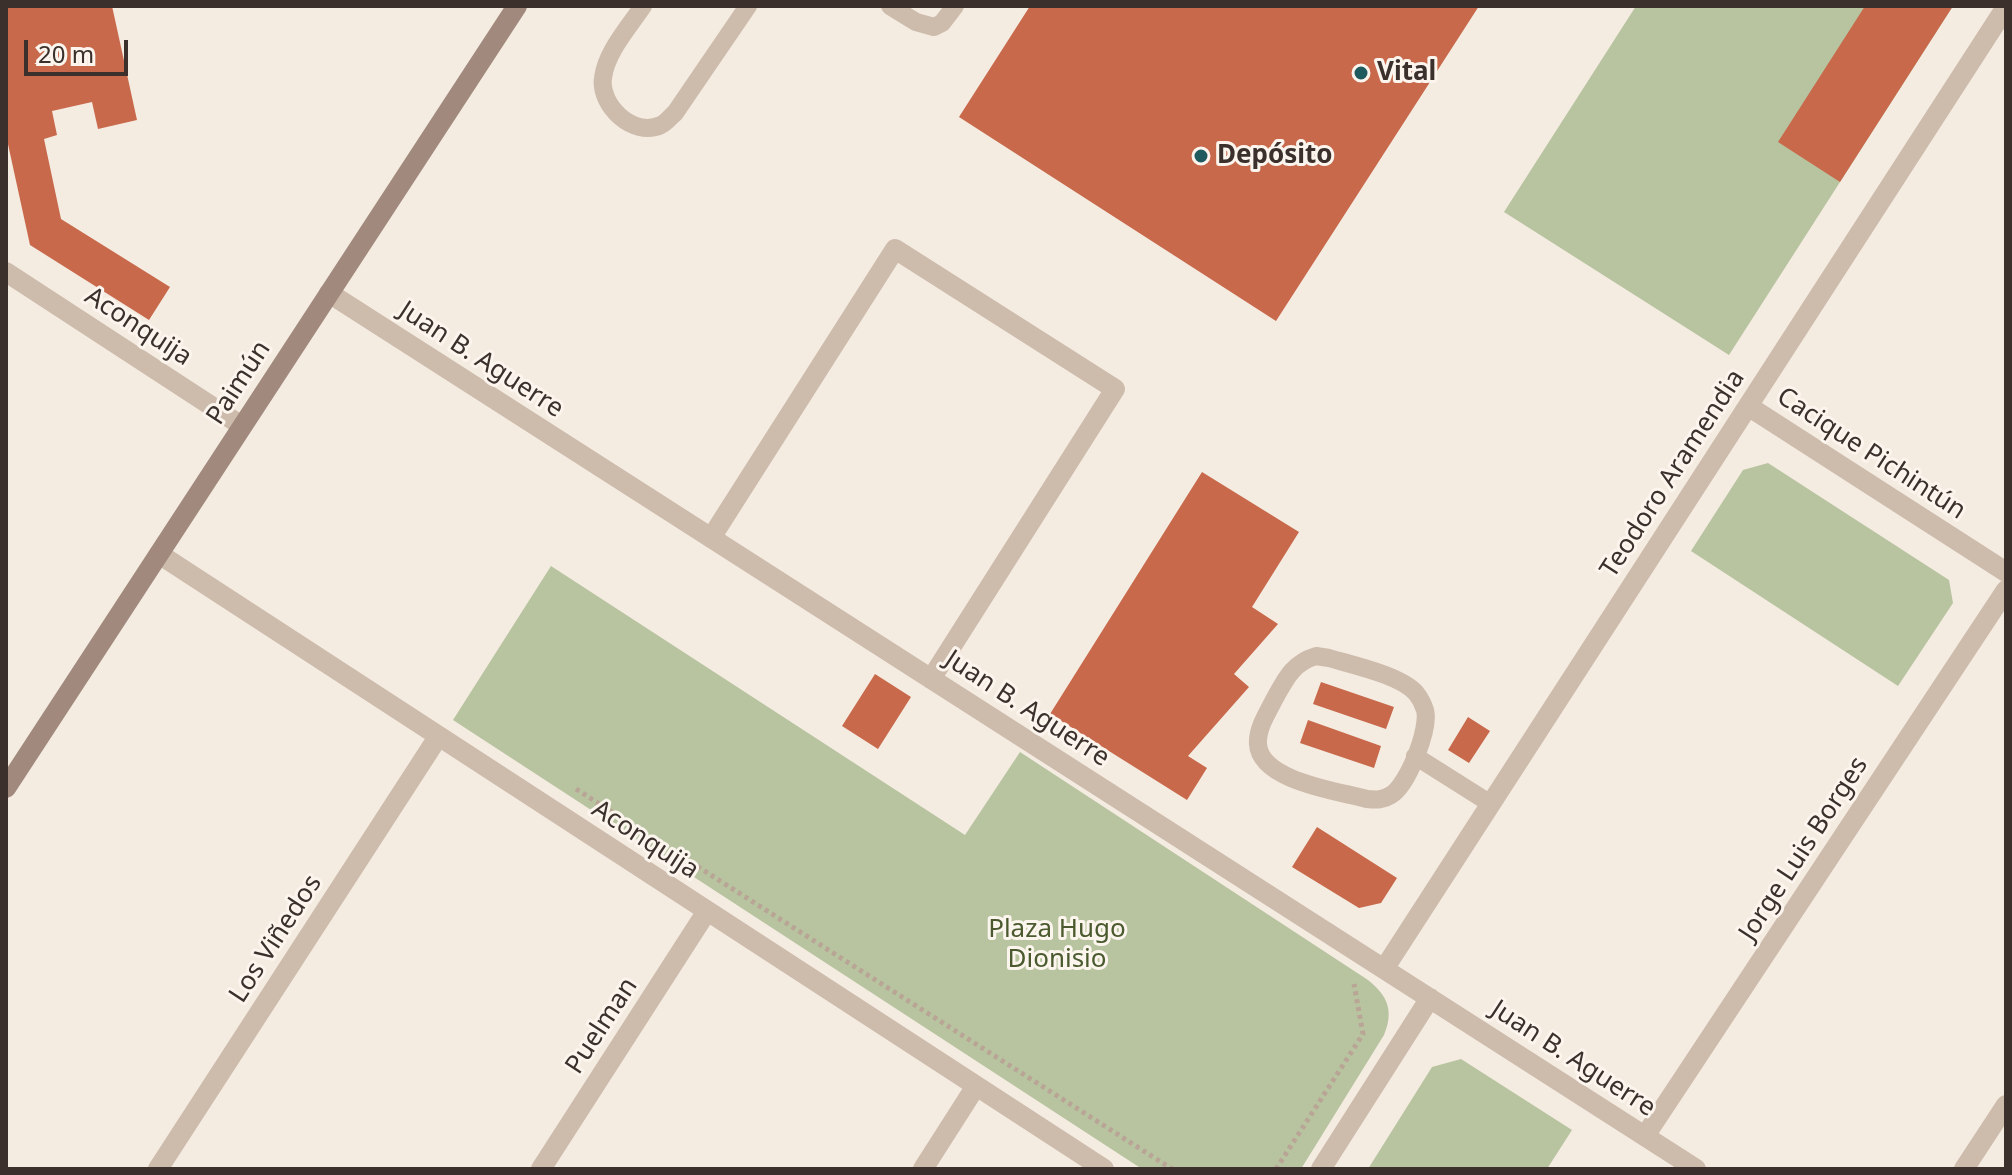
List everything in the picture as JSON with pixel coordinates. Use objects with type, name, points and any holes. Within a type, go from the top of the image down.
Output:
[{"type":"street","name":"Paimún","points":[[6,788],[517,6]]},
{"type":"street","name":"Teodoro Aramendia","points":[[1384,969],[2006,7]]},
{"type":"street","points":[[711,538],[895,249],[1115,389],[931,679]]},
{"type":"street","name":"Aconquija","points":[[6,272],[242,426]]},
{"type":"street","name":"Juan B. Aguerre","points":[[329,293],[1696,1169]]},
{"type":"street","name":"Cacique Pichintún","points":[[1748,406],[2006,572]]},
{"type":"street","name":"Aconquija","points":[[159,554],[1104,1169]]},
{"type":"street","name":"Jorge Luis Borges","points":[[1645,1136],[2006,590]]},
{"type":"street","name":"Los Viñedos","points":[[158,1169],[438,737]]},
{"type":"street","name":"Puelman","points":[[541,1169],[707,911]]},
{"type":"street","points":[[1321,1169],[1430,998]]},
{"type":"street","points":[[923,1169],[976,1086]]},
{"type":"street","points":[[1964,1169],[2006,1105]]},
{"type":"lane","points":[[643,6],[605,66],[602,83],[604,98],[613,111],[642,128],[662,125],[675,113],[748,6]]},
{"type":"lane","points":[[890,6],[916,22],[934,27],[942,23],[955,6]]},
{"type":"lane","points":[[1316,656],[1396,680],[1412,689],[1425,709],[1426,720],[1415,756],[1405,782],[1398,790],[1380,800],[1367,799],[1279,773],[1261,757],[1259,734],[1286,676],[1294,666],[1316,656]]},
{"type":"lane","points":[[1415,756],[1491,804]]},
{"type":"path","points":[[563,780],[1172,1169]]},
{"type":"path","points":[[1276,1169],[1363,1034],[1355,985],[1342,976]]},
{"type":"green space","points":[[1636,6],[1953,6],[1729,355],[1504,212]]},
{"type":"green space","points":[[1768,463],[1949,580],[1953,603],[1898,686],[1691,551],[1743,470]]},
{"type":"green space","name":"Plaza Hugo Dionisio","points":[[551,566],[965,835],[1020,752],[1368,980],[1387,1004],[1389,1019],[1384,1035],[1301,1169],[1142,1169],[453,720]]},
{"type":"green space","points":[[1461,1059],[1572,1130],[1547,1169],[1368,1169],[1432,1067]]},
{"type":"building","points":[[6,6],[112,6],[137,120],[98,129],[92,102],[52,111],[57,135],[44,139],[61,219],[170,287],[149,320],[30,245],[6,135]]},
{"type":"building","name":"Depósito","points":[[1030,6],[1479,6],[1276,321],[959,117]]},
{"type":"building","points":[[1865,6],[1953,6],[1840,182],[1778,142]]},
{"type":"building","points":[[1202,472],[1299,532],[1252,607],[1278,624],[1234,674],[1249,687],[1188,756],[1207,768],[1187,800],[1050,714]]},
{"type":"building","points":[[875,674],[911,697],[878,749],[842,726]]},
{"type":"building","points":[[1321,682],[1394,707],[1386,729],[1313,704]]},
{"type":"building","points":[[1468,717],[1490,731],[1469,763],[1448,750]]},
{"type":"building","points":[[1308,720],[1381,746],[1374,768],[1300,743]]},
{"type":"building","points":[[1317,827],[1397,878],[1381,903],[1359,908],[1292,867]]},
{"type":"place","name":"Vital","points":[[1361,73]]},
{"type":"place","name":"Depósito","points":[[1201,156]]}]
